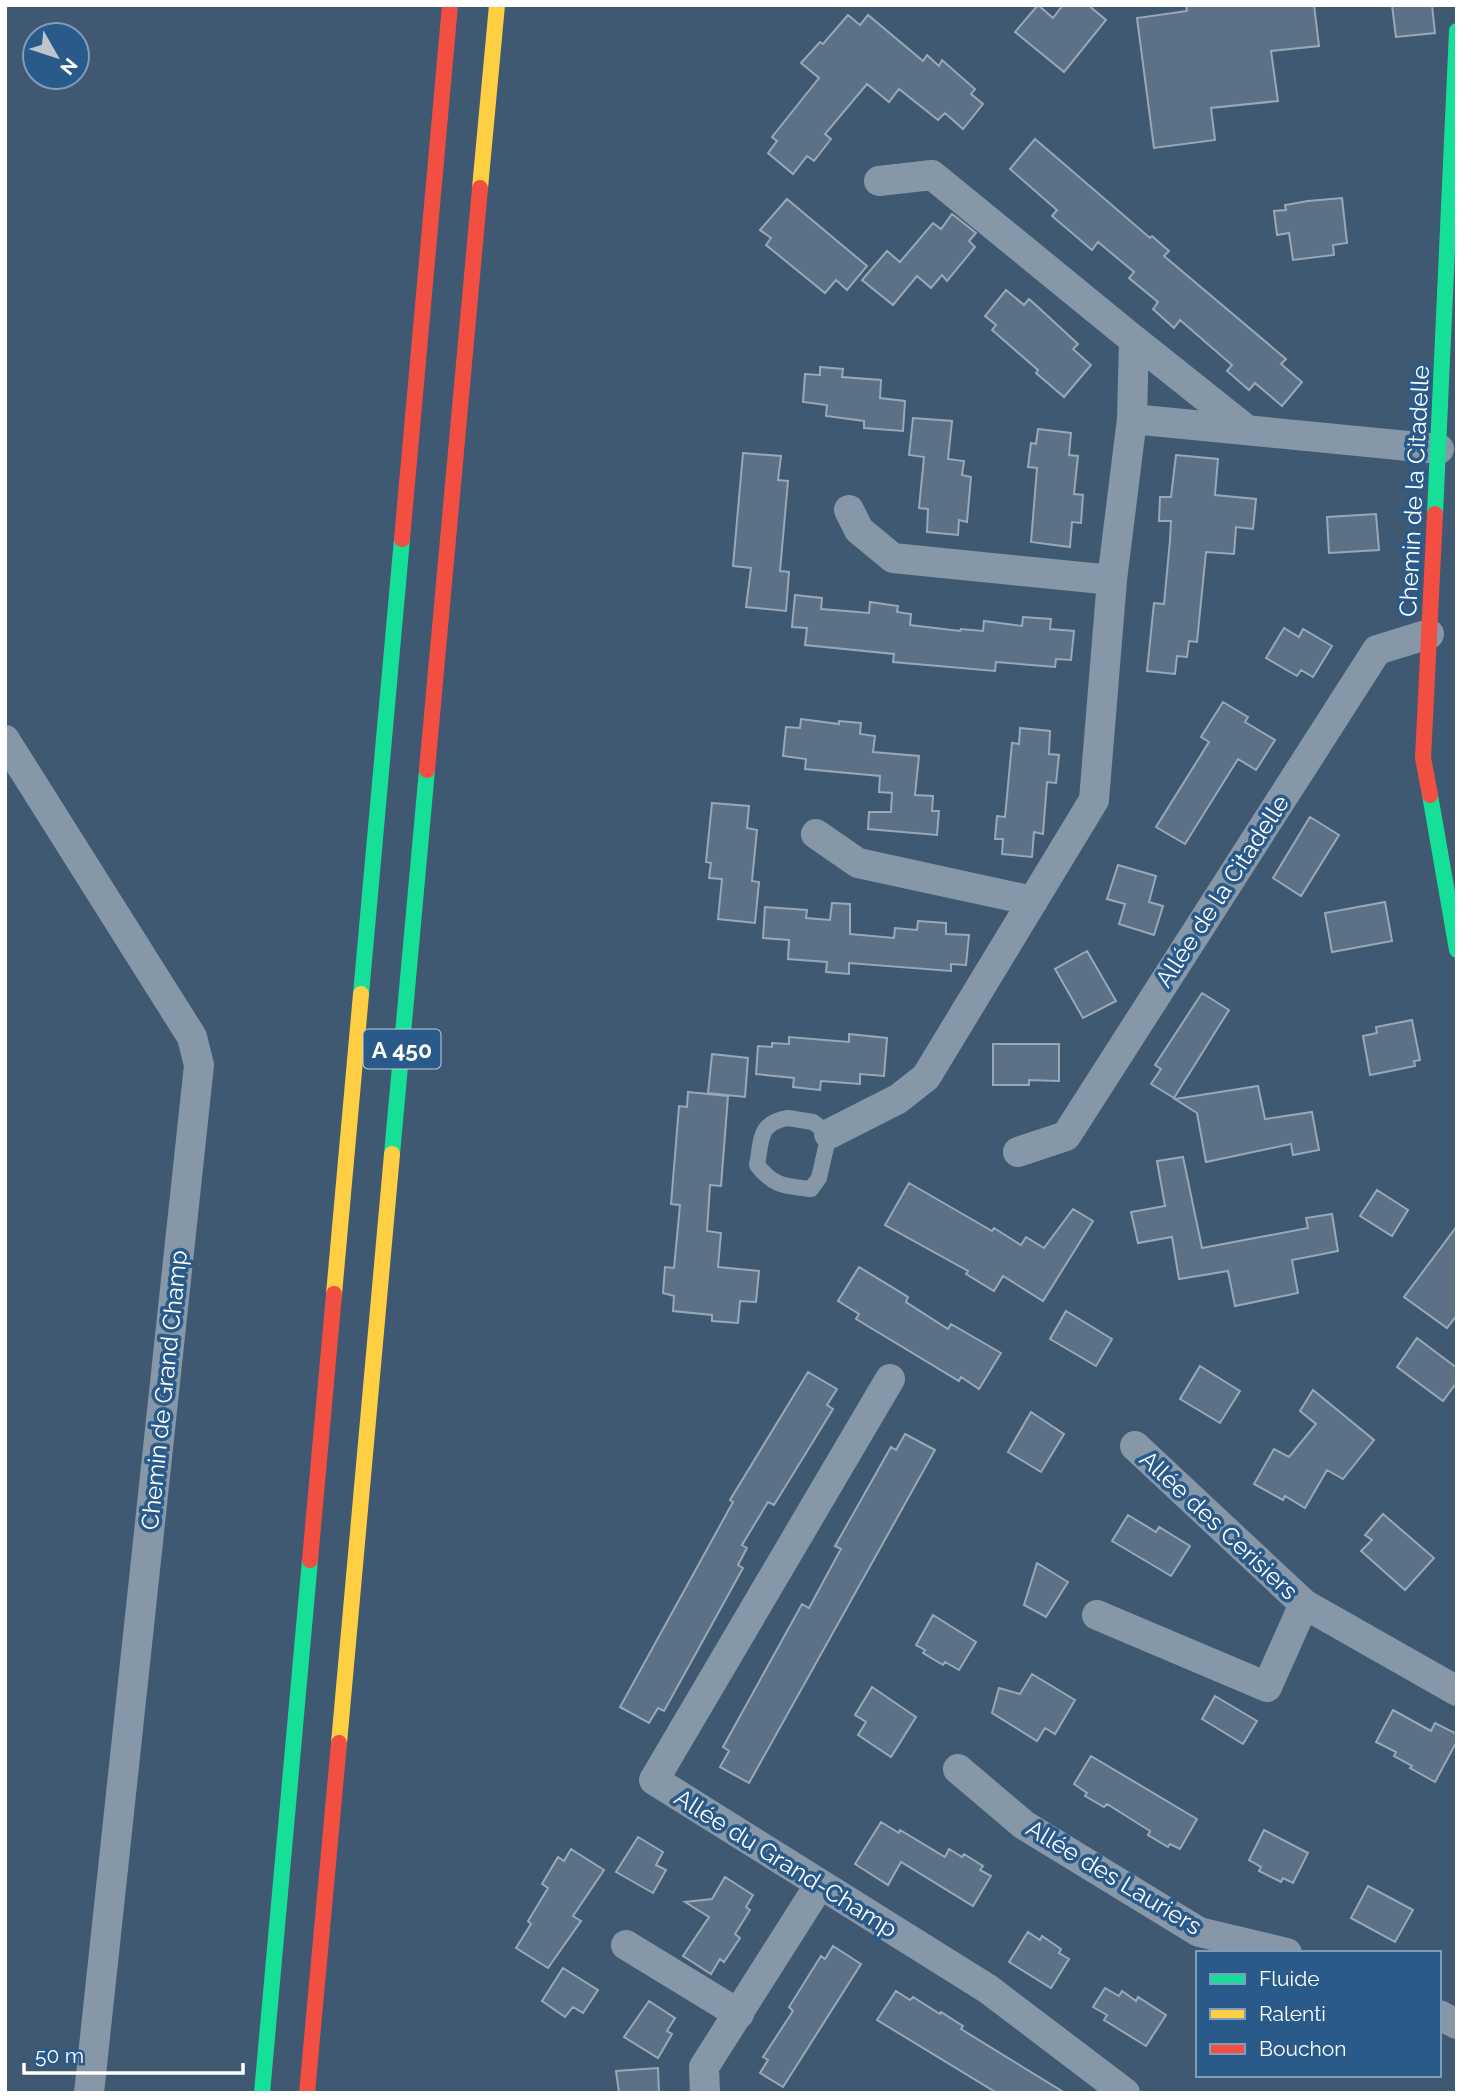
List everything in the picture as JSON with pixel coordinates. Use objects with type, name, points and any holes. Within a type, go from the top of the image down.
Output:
[{"type":"main road","name":"A 450","points":[[261,2093],[450,5]]},
{"type":"main road","name":"A 450","points":[[307,2093],[497,5]]},
{"type":"main road","name":"Chemin de la Citadelle","points":[[1457,31],[1455,136],[1423,758],[1457,950]]},
{"type":"street","points":[[879,181],[932,175],[1247,430]]},
{"type":"street","points":[[829,1134],[898,1100],[926,1077],[1094,800],[1112,580],[1132,419],[1134,340]]},
{"type":"street","points":[[1132,419],[1438,449]]},
{"type":"street","points":[[849,510],[859,530],[893,558],[1112,580]]},
{"type":"street","name":"Allée de la Citadelle","points":[[1018,1152],[1066,1136],[1377,650],[1429,634]]},
{"type":"street","name":"Chemin de Grand Champ","points":[[5,740],[192,1037],[199,1065],[89,2093]]},
{"type":"street","points":[[816,834],[858,863],[1033,901]]},
{"type":"street","name":"Allée du Grand-Champ","points":[[890,1379],[654,1780],[988,1989],[1125,2093]]},
{"type":"street","name":"Allée des Cerisiers","points":[[1135,1446],[1304,1604],[1457,1691]]},
{"type":"street","name":"Allée des Cerisiers","points":[[1097,1615],[1267,1687],[1304,1604]]},
{"type":"street","name":"Allée des Lauriers","points":[[958,1769],[1024,1825],[1199,1932],[1279,1951]]},
{"type":"street","points":[[705,2093],[704,2067],[820,1884]]},
{"type":"street","points":[[626,1945],[739,2014]]},
{"type":"street","points":[[1441,2016],[1457,2024]]},
{"type":"lane","points":[[788,1118],[813,1122],[829,1134],[820,1178],[811,1189],[778,1185],[767,1178],[757,1165],[765,1129],[773,1121],[788,1118]]},
{"type":"building","points":[[1038,5],[1053,18],[1063,5],[1088,5],[1106,20],[1064,72],[1015,32]]},
{"type":"building","points":[[1186,5],[1314,5],[1319,46],[1271,51],[1278,101],[1211,108],[1215,140],[1154,148],[1137,18],[1187,11]]},
{"type":"building","points":[[1392,5],[1432,5],[1435,33],[1396,37]]},
{"type":"building","points":[[848,15],[860,25],[868,15],[923,61],[927,55],[939,66],[942,60],[975,89],[971,94],[983,104],[963,129],[945,113],[938,120],[899,89],[889,102],[867,84],[825,134],[831,139],[814,161],[807,156],[793,174],[768,153],[777,141],[772,137],[819,78],[801,63],[820,42],[823,44]]},
{"type":"building","points":[[1035,139],[1150,238],[1152,236],[1169,251],[1164,256],[1286,359],[1281,364],[1302,382],[1282,406],[1255,383],[1249,390],[1227,371],[1232,365],[1180,320],[1174,328],[1153,309],[1158,302],[1129,278],[1134,272],[1098,242],[1092,250],[1052,216],[1057,210],[1010,169]]},
{"type":"building","points":[[1342,198],[1347,243],[1333,245],[1334,255],[1293,260],[1289,233],[1277,235],[1274,211],[1286,210],[1285,205]]},
{"type":"building","points":[[787,199],[867,266],[847,290],[836,280],[825,293],[766,245],[771,238],[760,230]]},
{"type":"building","points":[[952,214],[976,233],[969,241],[975,247],[947,281],[942,275],[931,288],[917,276],[893,305],[862,280],[887,251],[900,262],[933,223],[941,229]]},
{"type":"building","points":[[1006,290],[1024,305],[1029,299],[1078,344],[1073,349],[1091,365],[1064,397],[992,330],[996,325],[985,316]]},
{"type":"building","points":[[820,367],[843,369],[842,377],[881,380],[880,398],[905,401],[903,431],[864,428],[864,421],[826,416],[827,405],[803,402],[805,374],[820,375]]},
{"type":"building","points":[[913,418],[952,421],[948,459],[964,461],[962,475],[971,477],[967,522],[959,520],[958,535],[927,532],[928,509],[919,508],[924,457],[909,455]]},
{"type":"building","points":[[1038,429],[1071,433],[1069,455],[1078,456],[1074,494],[1083,495],[1081,523],[1072,522],[1070,547],[1031,542],[1037,468],[1028,467],[1031,443],[1036,444]]},
{"type":"building","points":[[743,453],[781,456],[778,480],[788,481],[780,571],[789,572],[786,611],[746,607],[751,568],[733,566]]},
{"type":"building","points":[[1176,455],[1218,459],[1215,495],[1256,499],[1253,529],[1236,527],[1234,554],[1206,552],[1197,642],[1189,641],[1187,657],[1177,656],[1175,674],[1147,671],[1154,603],[1164,604],[1170,540],[1171,521],[1159,521],[1160,497],[1171,497]]},
{"type":"building","points":[[1376,514],[1379,550],[1329,553],[1327,517]]},
{"type":"building","points":[[795,595],[822,598],[821,609],[869,613],[870,602],[898,606],[897,612],[911,614],[910,625],[960,631],[983,631],[984,621],[1022,626],[1023,617],[1051,619],[1050,629],[1074,631],[1071,660],[1056,659],[1055,667],[996,662],[995,671],[893,662],[894,654],[805,645],[807,628],[792,627]]},
{"type":"building","points":[[1284,628],[1299,637],[1303,629],[1332,646],[1313,677],[1301,670],[1297,676],[1266,658]]},
{"type":"building","points":[[1223,702],[1248,717],[1245,722],[1275,740],[1256,770],[1238,759],[1185,844],[1156,827],[1209,742],[1201,737]]},
{"type":"building","points":[[801,719],[839,724],[839,721],[861,723],[860,734],[875,736],[873,752],[919,756],[915,795],[933,796],[932,811],[939,811],[937,835],[868,829],[869,812],[891,812],[892,793],[879,792],[880,776],[805,769],[806,759],[783,756],[786,727],[800,728]]},
{"type":"building","points":[[1020,728],[1050,731],[1049,754],[1059,755],[1056,783],[1047,782],[1043,834],[1034,832],[1032,857],[1002,854],[1003,839],[995,839],[997,816],[1005,817],[1012,743],[1019,744]]},
{"type":"building","points":[[712,803],[749,806],[747,828],[757,830],[752,881],[759,882],[755,923],[718,919],[722,879],[709,878],[711,863],[706,862]]},
{"type":"building","points":[[1310,817],[1339,835],[1301,896],[1273,878]]},
{"type":"building","points":[[1118,865],[1156,876],[1149,902],[1163,906],[1154,935],[1119,924],[1125,904],[1107,899]]},
{"type":"building","points":[[1385,902],[1392,941],[1332,952],[1325,913]]},
{"type":"building","points":[[832,903],[850,904],[850,934],[894,938],[895,928],[917,930],[918,921],[946,923],[946,934],[969,935],[966,965],[951,964],[951,971],[849,963],[849,974],[826,972],[827,962],[788,959],[789,940],[763,938],[765,907],[807,910],[806,918],[830,920]]},
{"type":"building","points":[[1087,951],[1116,1001],[1083,1018],[1055,969]]},
{"type":"building","points":[[1202,993],[1229,1010],[1174,1098],[1151,1084],[1161,1069],[1155,1065]]},
{"type":"building","points":[[1412,1020],[1420,1060],[1414,1061],[1415,1066],[1370,1075],[1363,1036],[1377,1033],[1376,1027]]},
{"type":"building","points":[[849,1034],[887,1038],[884,1076],[860,1074],[860,1084],[821,1081],[820,1090],[793,1087],[794,1078],[756,1074],[758,1046],[789,1044],[789,1037],[849,1042]]},
{"type":"building","points":[[993,1044],[1059,1044],[1059,1081],[1029,1080],[1029,1085],[993,1085]]},
{"type":"building","points":[[712,1054],[748,1058],[745,1097],[708,1093]]},
{"type":"building","points":[[1258,1086],[1265,1119],[1312,1112],[1319,1150],[1293,1155],[1291,1144],[1206,1162],[1197,1113],[1175,1099]]},
{"type":"building","points":[[688,1092],[728,1096],[721,1186],[710,1185],[707,1231],[721,1233],[718,1267],[759,1271],[756,1302],[740,1301],[738,1323],[712,1321],[712,1315],[673,1311],[674,1296],[663,1293],[665,1267],[674,1268],[680,1205],[671,1204],[679,1106],[687,1107]]},
{"type":"building","points":[[1183,1157],[1202,1248],[1308,1228],[1306,1218],[1332,1214],[1338,1251],[1292,1260],[1298,1293],[1235,1306],[1228,1271],[1179,1279],[1172,1237],[1138,1243],[1131,1212],[1165,1206],[1157,1161]]},
{"type":"building","points":[[909,1183],[1021,1245],[1026,1237],[1044,1248],[1073,1209],[1093,1221],[1043,1301],[1003,1276],[994,1291],[966,1274],[968,1271],[885,1225]]},
{"type":"building","points":[[1377,1190],[1408,1210],[1392,1236],[1360,1216]]},
{"type":"building","points":[[1457,1226],[1457,1315],[1447,1328],[1404,1297]]},
{"type":"building","points":[[859,1267],[908,1297],[906,1302],[948,1329],[951,1324],[1001,1353],[979,1389],[961,1377],[959,1381],[856,1319],[859,1314],[838,1301]]},
{"type":"building","points":[[1066,1311],[1112,1339],[1096,1366],[1050,1339]]},
{"type":"building","points":[[1417,1338],[1457,1368],[1457,1382],[1443,1401],[1397,1367]]},
{"type":"building","points":[[1200,1366],[1240,1391],[1220,1423],[1180,1399]]},
{"type":"building","points":[[808,1372],[837,1389],[827,1405],[833,1409],[774,1505],[768,1502],[742,1545],[747,1548],[738,1565],[743,1568],[664,1711],[658,1708],[649,1723],[620,1707],[733,1502],[730,1500]]},
{"type":"building","points":[[1313,1390],[1374,1440],[1343,1479],[1327,1470],[1305,1508],[1285,1496],[1283,1500],[1254,1484],[1274,1449],[1289,1457],[1316,1424],[1300,1411]]},
{"type":"building","points":[[1031,1412],[1064,1434],[1041,1472],[1008,1452]]},
{"type":"building","points":[[905,1434],[935,1450],[749,1783],[720,1767],[729,1751],[723,1747],[802,1604],[809,1608],[841,1549],[835,1546],[891,1447],[896,1450]]},
{"type":"building","points":[[1383,1514],[1434,1558],[1405,1590],[1361,1551],[1372,1540],[1365,1535]]},
{"type":"building","points":[[1128,1515],[1156,1532],[1159,1527],[1190,1546],[1171,1576],[1112,1541]]},
{"type":"building","points":[[1037,1563],[1068,1582],[1046,1617],[1024,1605]]},
{"type":"building","points":[[933,1615],[976,1642],[959,1670],[945,1662],[943,1665],[923,1653],[925,1650],[916,1645]]},
{"type":"building","points":[[1032,1674],[1075,1700],[1055,1734],[1045,1728],[1037,1741],[992,1713],[999,1688],[1020,1694]]},
{"type":"building","points":[[872,1687],[916,1717],[891,1757],[858,1735],[866,1722],[855,1715]]},
{"type":"building","points":[[1215,1696],[1257,1721],[1243,1744],[1202,1719]]},
{"type":"building","points":[[1393,1710],[1431,1731],[1435,1723],[1457,1734],[1457,1741],[1435,1782],[1394,1756],[1396,1752],[1376,1742]]},
{"type":"building","points":[[1091,1756],[1197,1819],[1180,1849],[1170,1844],[1168,1847],[1148,1835],[1150,1831],[1107,1804],[1104,1807],[1085,1796],[1087,1793],[1074,1784]]},
{"type":"building","points":[[881,1822],[945,1857],[949,1849],[962,1857],[964,1854],[983,1866],[980,1870],[991,1876],[973,1906],[901,1862],[888,1885],[855,1864]]},
{"type":"building","points":[[1264,1830],[1308,1853],[1293,1883],[1283,1878],[1281,1882],[1259,1871],[1261,1867],[1249,1860]]},
{"type":"building","points":[[638,1837],[663,1852],[656,1865],[666,1870],[653,1893],[616,1872]]},
{"type":"building","points":[[571,1849],[604,1870],[573,1916],[581,1921],[548,1968],[516,1948],[531,1924],[528,1921],[548,1888],[542,1884],[558,1857],[564,1861]]},
{"type":"building","points":[[725,1877],[753,1895],[746,1907],[750,1910],[735,1934],[740,1938],[724,1962],[720,1959],[711,1974],[683,1956],[709,1917],[685,1902],[712,1899]]},
{"type":"building","points":[[1368,1886],[1413,1910],[1395,1942],[1351,1918]]},
{"type":"building","points":[[1028,1932],[1040,1940],[1042,1936],[1061,1949],[1059,1953],[1069,1959],[1051,1988],[1009,1962]]},
{"type":"building","points":[[833,1946],[861,1964],[783,2087],[760,2073],[768,2060],[763,2057],[793,2011],[789,2007],[821,1956],[825,1959]]},
{"type":"building","points":[[563,1968],[598,1990],[583,2013],[573,2007],[565,2017],[542,2001]]},
{"type":"building","points":[[1105,1988],[1119,1996],[1122,1991],[1136,2001],[1138,1997],[1166,2015],[1146,2046],[1104,2020],[1107,2015],[1093,2007]]},
{"type":"building","points":[[896,1991],[910,2000],[913,1997],[940,2014],[941,2012],[963,2026],[961,2029],[1065,2093],[997,2093],[877,2020]]},
{"type":"building","points":[[649,2001],[675,2018],[667,2031],[672,2034],[658,2058],[624,2037]]},
{"type":"building","points":[[658,2068],[659,2093],[619,2093],[616,2071]]},
{"type":"traffic: fast","points":[[1435,514],[1457,31]]},
{"type":"traffic: fast","points":[[361,994],[402,539]]},
{"type":"traffic: fast","points":[[392,1154],[427,770]]},
{"type":"traffic: fast","points":[[1430,795],[1457,950]]},
{"type":"traffic: fast","points":[[262,2093],[310,1560]]},
{"type":"traffic: slow","points":[[480,188],[497,5]]},
{"type":"traffic: slow","points":[[334,1294],[361,994]]},
{"type":"traffic: slow","points":[[339,1743],[392,1154]]},
{"type":"traffic: jam","points":[[402,539],[450,5]]},
{"type":"traffic: jam","points":[[427,770],[480,188]]},
{"type":"traffic: jam","points":[[1430,795],[1423,758],[1435,514]]},
{"type":"traffic: jam","points":[[310,1560],[334,1294]]},
{"type":"traffic: jam","points":[[307,2093],[339,1743]]}]
